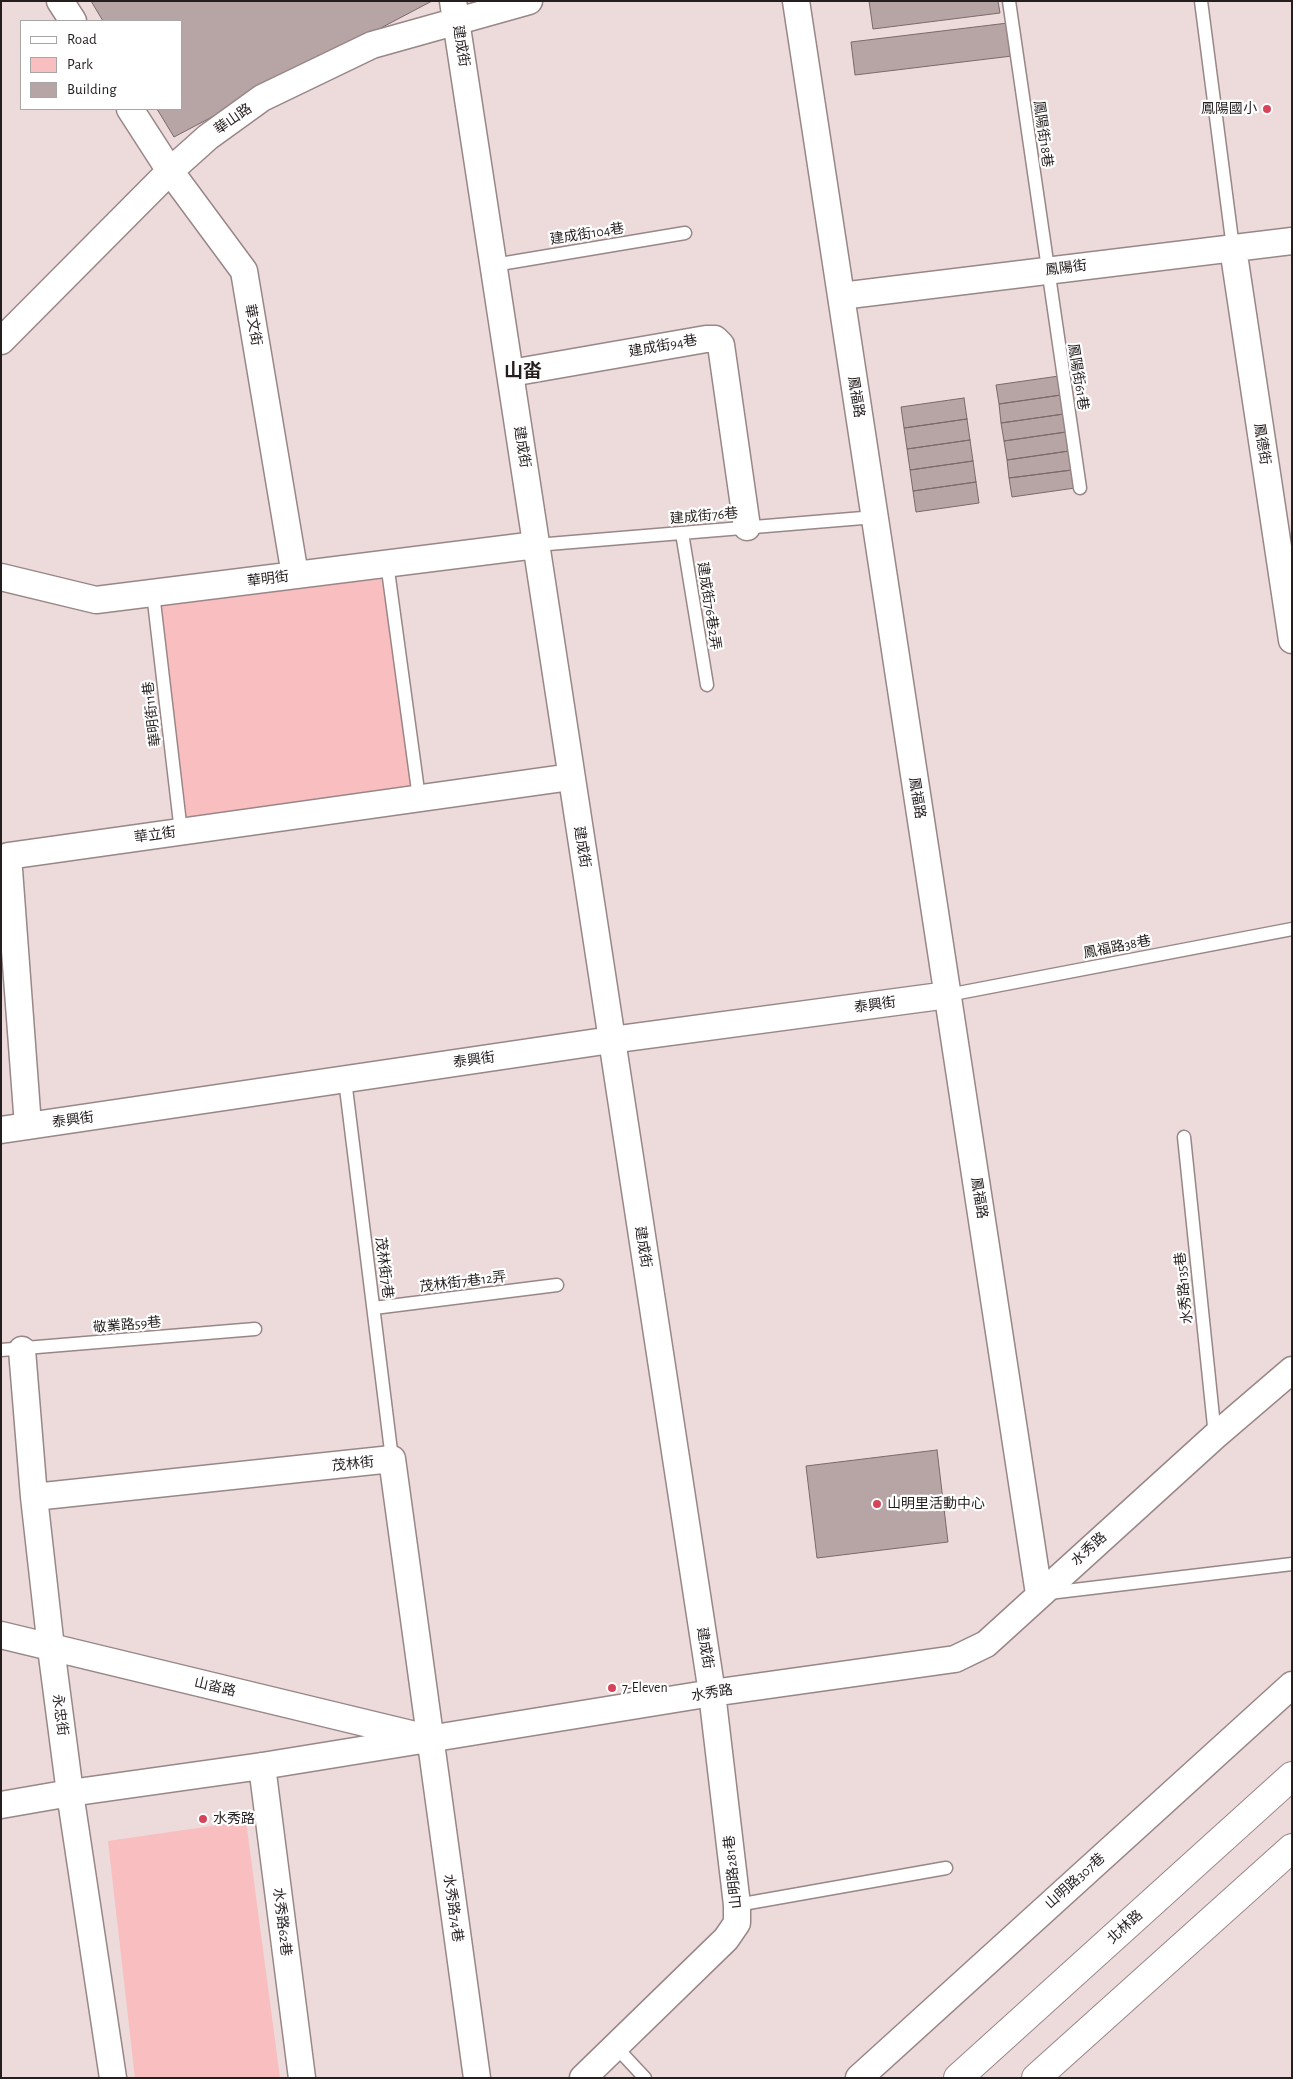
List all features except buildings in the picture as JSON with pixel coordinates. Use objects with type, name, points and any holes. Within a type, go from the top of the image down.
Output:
[{"type":"street","points":[[60,1],[72,20]]},
{"type":"street","name":"華山路","points":[[1,341],[170,171],[208,137],[262,98],[372,45],[455,11],[529,1]]},
{"type":"street","name":"鳳福路","points":[[796,1],[1039,1594]]},
{"type":"street","name":"建成街","points":[[455,11],[712,1693]]},
{"type":"street","name":"華文街","points":[[131,110],[170,171],[244,271],[296,575]]},
{"type":"street","name":"鳳陽街","points":[[841,296],[1292,241]]},
{"type":"street","name":"鳳德街","points":[[1233,248],[1292,640]]},
{"type":"street","name":"建成街94巷","points":[[510,373],[715,339],[721,345],[747,527]]},
{"type":"street","name":"華明街","points":[[1,577],[96,600],[536,545]]},
{"type":"street","name":"華立街","points":[[28,1126],[5,856],[571,777]]},
{"type":"street","name":"泰興街","points":[[1,1130],[611,1040],[948,995]]},
{"type":"street","name":"永忠街","points":[[12,1350],[34,1498],[70,1793],[113,2078]]},
{"type":"street","name":"水秀路","points":[[1,1805],[70,1793],[262,1766],[712,1693],[955,1658],[986,1644],[1214,1436],[1292,1370]]},
{"type":"street","name":"茂林街","points":[[34,1498],[392,1459],[430,1738]]},
{"type":"street","name":"山畓路","points":[[1,1635],[430,1738]]},
{"type":"street","name":"山明路307巷","points":[[859,2078],[1292,1685]]},
{"type":"street","name":"山明路281巷","points":[[583,2078],[726,1939],[737,1923],[738,1905],[712,1693]]},
{"type":"street","name":"水秀路74巷","points":[[430,1738],[477,2078]]},
{"type":"street","name":"水秀路62巷","points":[[262,1766],[302,2078]]},
{"type":"street","name":"北林路","points":[[958,2078],[1292,1776]]},
{"type":"street","points":[[1036,2078],[1292,1848]]},
{"type":"lane","name":"鳳陽街18巷","points":[[1009,1],[1047,271]]},
{"type":"lane","points":[[1201,1],[1233,248]]},
{"type":"lane","name":"建成街104巷","points":[[494,264],[685,233]]},
{"type":"lane","name":"鳳陽街61巷","points":[[1047,271],[1080,488]]},
{"type":"lane","name":"建成街76巷","points":[[536,545],[874,517]]},
{"type":"lane","name":"建成街76巷2弄","points":[[682,533],[707,685]]},
{"type":"lane","points":[[387,563],[419,798]]},
{"type":"lane","name":"華明街11巷","points":[[153,593],[181,832]]},
{"type":"lane","name":"鳳福路38巷","points":[[948,995],[1292,929]]},
{"type":"lane","name":"茂林街7巷","points":[[345,1080],[392,1459]]},
{"type":"lane","name":"水秀路135巷","points":[[1184,1137],[1214,1436]]},
{"type":"lane","name":"茂林街7巷12弄","points":[[374,1308],[557,1285]]},
{"type":"lane","name":"敬業路59巷","points":[[12,1350],[254,1329]]},
{"type":"lane","points":[[1039,1594],[1292,1564]]},
{"type":"lane","points":[[738,1905],[946,1868]]},
{"type":"lane","points":[[616,2047],[646,2078]]},
{"type":"green space","points":[[381,571],[412,793],[187,824],[160,599]]},
{"type":"green space","points":[[246,1821],[280,2078],[135,2078],[108,1841]]},
{"type":"place","name":"鳳陽國小","points":[[1267,109]]},
{"type":"place","name":"山明里活動中心","points":[[877,1504]]},
{"type":"place","name":"7-Eleven","points":[[612,1688]]},
{"type":"place","name":"水秀路","points":[[203,1819]]},
{"type":"district","name":"山畓","points":[[523,371]]}]
